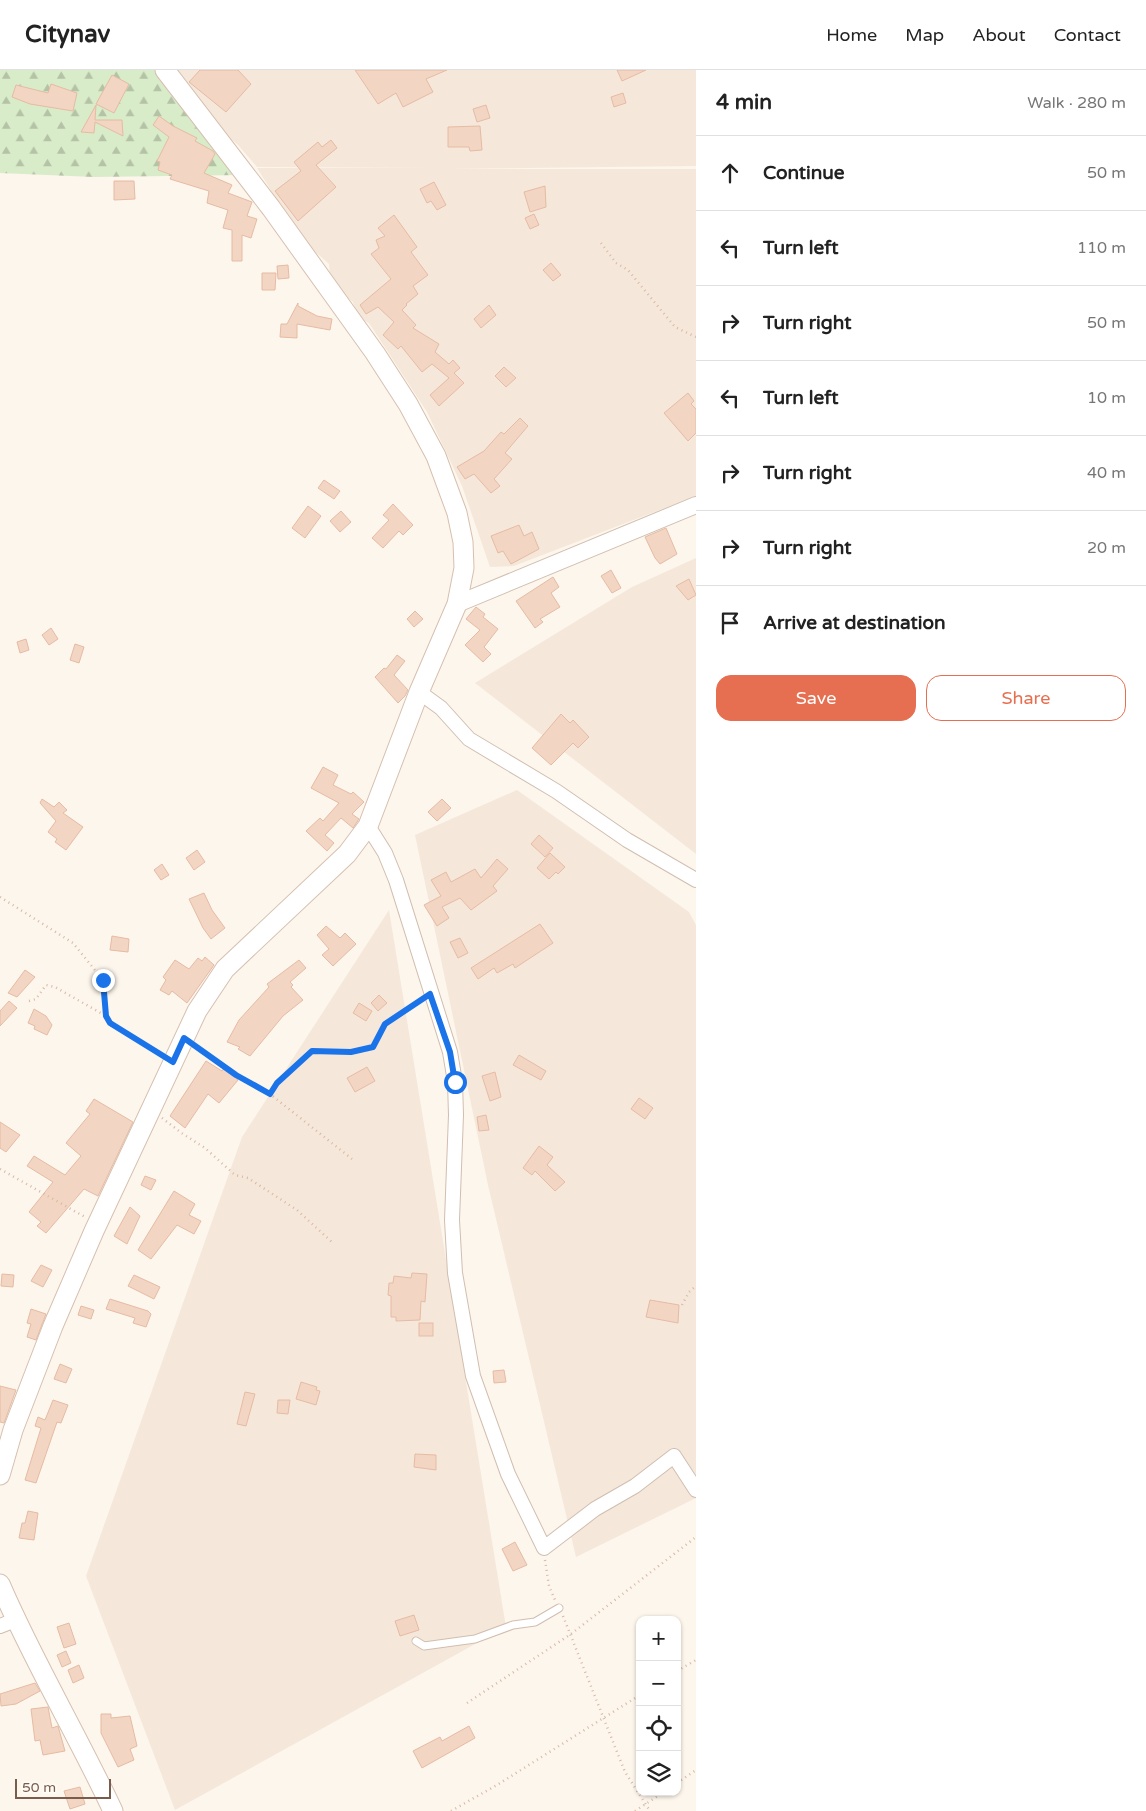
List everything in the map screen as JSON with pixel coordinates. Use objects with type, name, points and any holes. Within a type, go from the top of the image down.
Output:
[{"type":"main road","points":[[0,1475],[13,1430],[53,1326],[94,1230],[196,1011],[226,969],[347,854],[368,826],[419,692],[457,604],[464,568],[463,542],[458,513],[436,456],[408,404],[375,353],[271,208],[165,70]]},
{"type":"main road","points":[[0,1584],[8,1623],[46,1676],[113,1811]]},
{"type":"street","points":[[457,604],[696,505]]},
{"type":"street","points":[[419,692],[441,708],[469,739],[556,791],[627,840],[696,880]]},
{"type":"street","points":[[368,826],[385,853],[396,880],[430,994],[450,1052],[455,1082],[456,1115],[452,1220],[455,1274],[473,1376],[508,1474],[544,1548],[595,1509],[634,1486],[674,1456],[696,1490]]},
{"type":"lane","points":[[416,1640],[424,1646],[475,1639],[513,1625],[535,1622],[559,1608]]},
{"type":"path","points":[[601,243],[616,263],[628,270],[675,326],[696,337]]},
{"type":"path","points":[[0,897],[74,943],[103,980],[106,1016],[110,1023],[173,1062]]},
{"type":"path","points":[[29,1000],[36,1000],[46,985],[55,987],[106,1016]]},
{"type":"path","points":[[270,1094],[277,1083],[312,1051],[351,1052],[373,1047],[385,1024],[430,994]]},
{"type":"path","points":[[184,1038],[236,1075],[270,1094],[352,1159]]},
{"type":"path","points":[[152,1109],[183,1134],[205,1148],[236,1175],[248,1178],[297,1210],[334,1244]]},
{"type":"path","points":[[0,1169],[88,1219],[94,1230]]},
{"type":"path","points":[[682,1304],[689,1292],[696,1286]]},
{"type":"path","points":[[467,1703],[571,1634],[696,1537]]},
{"type":"path","points":[[544,1548],[549,1586],[571,1634],[625,1772],[650,1811]]},
{"type":"path","points":[[681,1669],[696,1660]]},
{"type":"path","points":[[450,1811],[498,1785],[636,1698]]},
{"type":"path","points":[[681,1780],[696,1770]]},
{"type":"path","points":[[635,1811],[658,1796]]},
{"type":"shaded area","points":[[170,70],[696,70],[696,166],[450,169],[696,169],[696,496],[514,566],[490,567],[462,486],[427,412],[369,323],[359,318],[353,302],[330,280],[329,264],[303,241],[257,168],[432,168],[257,167],[238,145],[210,121]]},
{"type":"shaded area","points":[[696,558],[696,854],[475,683],[632,587]]},
{"type":"shaded area","points":[[517,790],[689,912],[696,925],[696,1498],[576,1557],[488,1185],[415,835]]},
{"type":"shaded area","points":[[389,910],[506,1627],[175,1810],[86,1576],[242,1137]]},
{"type":"green space","points":[[0,70],[160,70],[242,175],[94,177],[0,173]]},
{"type":"building","points":[[200,70],[238,70],[251,84],[226,112],[189,82]]},
{"type":"building","points":[[355,70],[447,70],[426,79],[433,92],[403,107],[396,93],[378,104]]},
{"type":"building","points":[[617,70],[646,70],[622,81]]},
{"type":"building","points":[[112,75],[129,84],[114,113],[96,104]]},
{"type":"building","points":[[51,84],[77,93],[73,111],[30,104],[12,97],[16,85],[48,93]]},
{"type":"building","points":[[623,93],[626,103],[614,107],[611,97]]},
{"type":"building","points":[[96,105],[95,120],[122,120],[123,136],[95,122],[94,133],[81,132]]},
{"type":"building","points":[[486,105],[490,118],[477,122],[473,109]]},
{"type":"building","points":[[159,116],[173,126],[197,138],[195,141],[213,151],[215,154],[204,173],[232,185],[228,193],[252,202],[247,216],[257,219],[251,238],[242,235],[242,261],[232,261],[232,230],[223,228],[228,210],[207,203],[209,191],[170,179],[172,175],[158,170],[160,162],[157,161],[169,137],[153,125]]},
{"type":"building","points":[[480,126],[482,150],[470,151],[469,147],[448,147],[448,127]]},
{"type":"building","points":[[331,140],[337,148],[316,165],[336,187],[298,221],[275,191],[301,171],[294,162],[318,142],[322,147]]},
{"type":"building","points":[[114,181],[134,181],[135,199],[114,200]]},
{"type":"building","points":[[434,182],[446,205],[437,210],[431,201],[427,203],[420,189]]},
{"type":"building","points":[[545,186],[546,207],[530,212],[524,192]]},
{"type":"building","points":[[534,214],[539,225],[530,229],[525,218]]},
{"type":"building","points":[[394,215],[417,247],[411,252],[428,275],[413,286],[418,294],[402,310],[416,325],[413,328],[439,344],[435,352],[449,364],[453,360],[460,368],[454,373],[464,383],[439,406],[430,395],[449,378],[432,364],[422,372],[401,346],[398,349],[383,335],[394,322],[378,307],[366,314],[360,305],[391,279],[371,254],[379,248],[376,240],[385,236],[378,228]]},
{"type":"building","points":[[551,263],[561,275],[553,281],[543,270]]},
{"type":"building","points":[[288,265],[289,278],[278,279],[277,266]]},
{"type":"building","points":[[262,273],[276,273],[275,290],[262,290]]},
{"type":"building","points":[[298,303],[298,306],[317,316],[332,319],[330,330],[297,324],[297,338],[280,337],[281,324],[287,324]]},
{"type":"building","points":[[489,305],[496,315],[481,328],[474,319]]},
{"type":"building","points":[[504,367],[516,378],[506,387],[495,376]]},
{"type":"building","points":[[688,393],[694,401],[691,404],[696,409],[696,433],[688,441],[664,413]]},
{"type":"building","points":[[520,418],[528,426],[505,453],[512,459],[494,479],[500,486],[491,493],[474,474],[465,479],[457,467],[484,451],[501,432],[504,434]]},
{"type":"building","points":[[324,480],[340,491],[334,499],[318,488]]},
{"type":"building","points":[[393,504],[413,525],[403,535],[399,531],[383,548],[372,538],[389,520],[383,515]]},
{"type":"building","points":[[308,506],[321,516],[305,538],[292,528]]},
{"type":"building","points":[[341,511],[351,522],[340,532],[330,521]]},
{"type":"building","points":[[519,525],[524,536],[532,532],[539,549],[511,564],[503,551],[498,553],[491,536]]},
{"type":"building","points":[[666,528],[677,554],[660,564],[645,537]]},
{"type":"building","points":[[611,570],[621,588],[612,593],[601,576]]},
{"type":"building","points":[[553,577],[559,587],[551,593],[560,607],[540,619],[543,622],[535,628],[516,601]]},
{"type":"building","points":[[689,579],[696,595],[688,600],[676,586]]},
{"type":"building","points":[[476,607],[485,614],[483,617],[498,629],[484,647],[491,654],[483,662],[465,645],[480,630],[466,619]]},
{"type":"building","points":[[415,611],[423,619],[414,627],[407,619]]},
{"type":"building","points":[[51,628],[58,639],[49,645],[42,635]]},
{"type":"building","points":[[26,639],[29,650],[20,653],[17,642]]},
{"type":"building","points":[[75,644],[84,647],[79,663],[70,660]]},
{"type":"building","points":[[397,655],[405,661],[394,675],[408,690],[398,703],[375,677],[384,668],[386,669]]},
{"type":"building","points":[[561,714],[570,723],[573,720],[589,737],[578,748],[573,743],[551,765],[532,748]]},
{"type":"building","points":[[323,767],[338,775],[333,785],[351,794],[353,792],[364,802],[352,814],[359,819],[353,828],[341,818],[325,835],[334,843],[327,851],[306,831],[320,818],[323,821],[339,803],[311,788]]},
{"type":"building","points":[[42,799],[54,807],[59,802],[67,810],[63,813],[83,827],[66,850],[55,842],[57,839],[48,832],[56,821],[40,803]]},
{"type":"building","points":[[442,799],[451,808],[437,821],[428,812]]},
{"type":"building","points":[[539,835],[553,848],[545,857],[531,844]]},
{"type":"building","points":[[197,850],[205,862],[194,870],[186,858]]},
{"type":"building","points":[[550,853],[565,867],[549,879],[537,868]]},
{"type":"building","points":[[497,859],[508,869],[493,886],[497,891],[471,910],[460,898],[442,907],[449,918],[437,926],[424,905],[441,896],[431,880],[446,872],[451,882],[475,869],[481,878]]},
{"type":"building","points":[[162,864],[169,875],[161,880],[154,870]]},
{"type":"building","points":[[204,893],[212,910],[225,928],[211,939],[203,928],[189,899]]},
{"type":"building","points":[[540,924],[553,943],[515,968],[513,964],[497,973],[494,968],[478,979],[471,968]]},
{"type":"building","points":[[326,926],[340,938],[345,933],[356,944],[333,966],[322,955],[329,949],[317,935]]},
{"type":"building","points":[[112,936],[129,939],[128,952],[110,950]]},
{"type":"building","points":[[460,938],[468,953],[458,958],[450,942]]},
{"type":"building","points":[[205,957],[214,965],[187,1003],[172,991],[169,995],[160,990],[166,980],[163,977],[175,960],[189,969],[198,958],[202,961]]},
{"type":"building","points":[[299,960],[306,968],[290,982],[293,985],[291,987],[303,1000],[283,1016],[250,1056],[238,1049],[240,1047],[227,1042],[239,1020],[269,987],[267,984]]},
{"type":"building","points":[[25,970],[35,977],[17,997],[8,993]]},
{"type":"building","points":[[379,995],[387,1003],[378,1011],[371,1003]]},
{"type":"building","points":[[9,1001],[17,1008],[0,1026],[0,1011]]},
{"type":"building","points":[[359,1003],[372,1011],[366,1021],[353,1013]]},
{"type":"building","points":[[34,1009],[46,1016],[52,1025],[47,1035],[34,1029],[35,1026],[28,1023]]},
{"type":"building","points":[[519,1055],[546,1071],[541,1080],[513,1065]]},
{"type":"building","points":[[206,1061],[222,1071],[224,1068],[238,1080],[219,1103],[208,1094],[185,1128],[170,1116]]},
{"type":"building","points":[[367,1067],[375,1081],[355,1092],[347,1078]]},
{"type":"building","points":[[495,1072],[501,1097],[490,1101],[482,1076]]},
{"type":"building","points":[[639,1098],[653,1108],[645,1119],[631,1109]]},
{"type":"building","points":[[94,1099],[133,1122],[98,1196],[84,1189],[46,1233],[37,1226],[41,1222],[29,1212],[53,1182],[27,1166],[34,1156],[65,1175],[81,1156],[66,1143],[90,1114],[86,1111]]},
{"type":"building","points":[[486,1115],[489,1130],[479,1131],[477,1117]]},
{"type":"building","points":[[0,1122],[20,1135],[6,1152],[0,1148]]},
{"type":"building","points":[[539,1146],[553,1157],[547,1165],[565,1182],[555,1191],[535,1171],[532,1175],[523,1168]]},
{"type":"building","points":[[145,1176],[156,1180],[151,1190],[141,1185]]},
{"type":"building","points":[[174,1191],[195,1204],[189,1215],[201,1221],[194,1234],[177,1225],[151,1259],[138,1250]]},
{"type":"building","points":[[130,1207],[140,1216],[127,1244],[114,1236]]},
{"type":"building","points":[[41,1265],[52,1270],[43,1287],[31,1281]]},
{"type":"building","points":[[412,1273],[427,1274],[425,1302],[421,1301],[420,1320],[396,1321],[396,1317],[391,1317],[391,1296],[388,1295],[389,1283],[393,1283],[394,1276],[411,1278]]},
{"type":"building","points":[[2,1274],[14,1275],[13,1287],[1,1286]]},
{"type":"building","points":[[134,1275],[160,1287],[154,1299],[128,1286]]},
{"type":"building","points":[[110,1299],[148,1311],[151,1314],[146,1327],[133,1323],[135,1318],[106,1309]]},
{"type":"building","points":[[650,1300],[679,1305],[678,1323],[646,1317]]},
{"type":"building","points":[[81,1306],[94,1310],[91,1319],[78,1315]]},
{"type":"building","points":[[31,1309],[46,1314],[36,1340],[27,1337],[31,1324],[27,1323]]},
{"type":"building","points":[[419,1323],[433,1323],[433,1336],[419,1336]]},
{"type":"building","points":[[60,1364],[72,1369],[66,1383],[54,1379]]},
{"type":"building","points":[[504,1370],[506,1382],[494,1383],[493,1371]]},
{"type":"building","points":[[301,1382],[317,1387],[316,1390],[320,1391],[316,1405],[296,1399]]},
{"type":"building","points":[[0,1386],[16,1390],[4,1423],[0,1422]]},
{"type":"building","points":[[245,1392],[255,1394],[246,1426],[237,1424]]},
{"type":"building","points":[[53,1400],[68,1405],[61,1423],[57,1422],[36,1483],[25,1480],[41,1428],[35,1426],[38,1417],[45,1420]]},
{"type":"building","points":[[278,1400],[290,1400],[288,1414],[277,1413]]},
{"type":"building","points":[[415,1454],[436,1455],[436,1470],[414,1467]]},
{"type":"building","points":[[28,1511],[38,1513],[34,1540],[19,1538],[22,1523],[25,1523]]},
{"type":"building","points":[[515,1542],[527,1565],[513,1571],[502,1549]]},
{"type":"building","points":[[414,1615],[419,1630],[400,1636],[395,1621]]},
{"type":"building","points":[[69,1623],[76,1644],[64,1648],[57,1627]]},
{"type":"building","points":[[66,1651],[71,1663],[62,1667],[57,1655]]},
{"type":"building","points":[[79,1665],[84,1678],[73,1683],[68,1670]]},
{"type":"building","points":[[35,1683],[40,1691],[16,1704],[1,1706],[0,1694]]},
{"type":"building","points":[[48,1707],[52,1728],[58,1726],[65,1751],[43,1755],[40,1740],[35,1741],[31,1709]]},
{"type":"building","points":[[101,1714],[111,1714],[111,1718],[130,1716],[137,1746],[130,1749],[134,1760],[118,1767],[101,1733]]},
{"type":"building","points":[[469,1726],[475,1738],[422,1768],[413,1751],[440,1737],[442,1741]]},
{"type":"building","points":[[80,1787],[85,1804],[70,1809],[64,1791]]},
{"type":"route","points":[[103,980],[106,1016],[110,1023],[173,1062],[184,1038],[236,1075],[256,1088],[270,1094],[277,1083],[312,1051],[351,1052],[373,1047],[385,1024],[430,994],[450,1052],[455,1082]]}]
